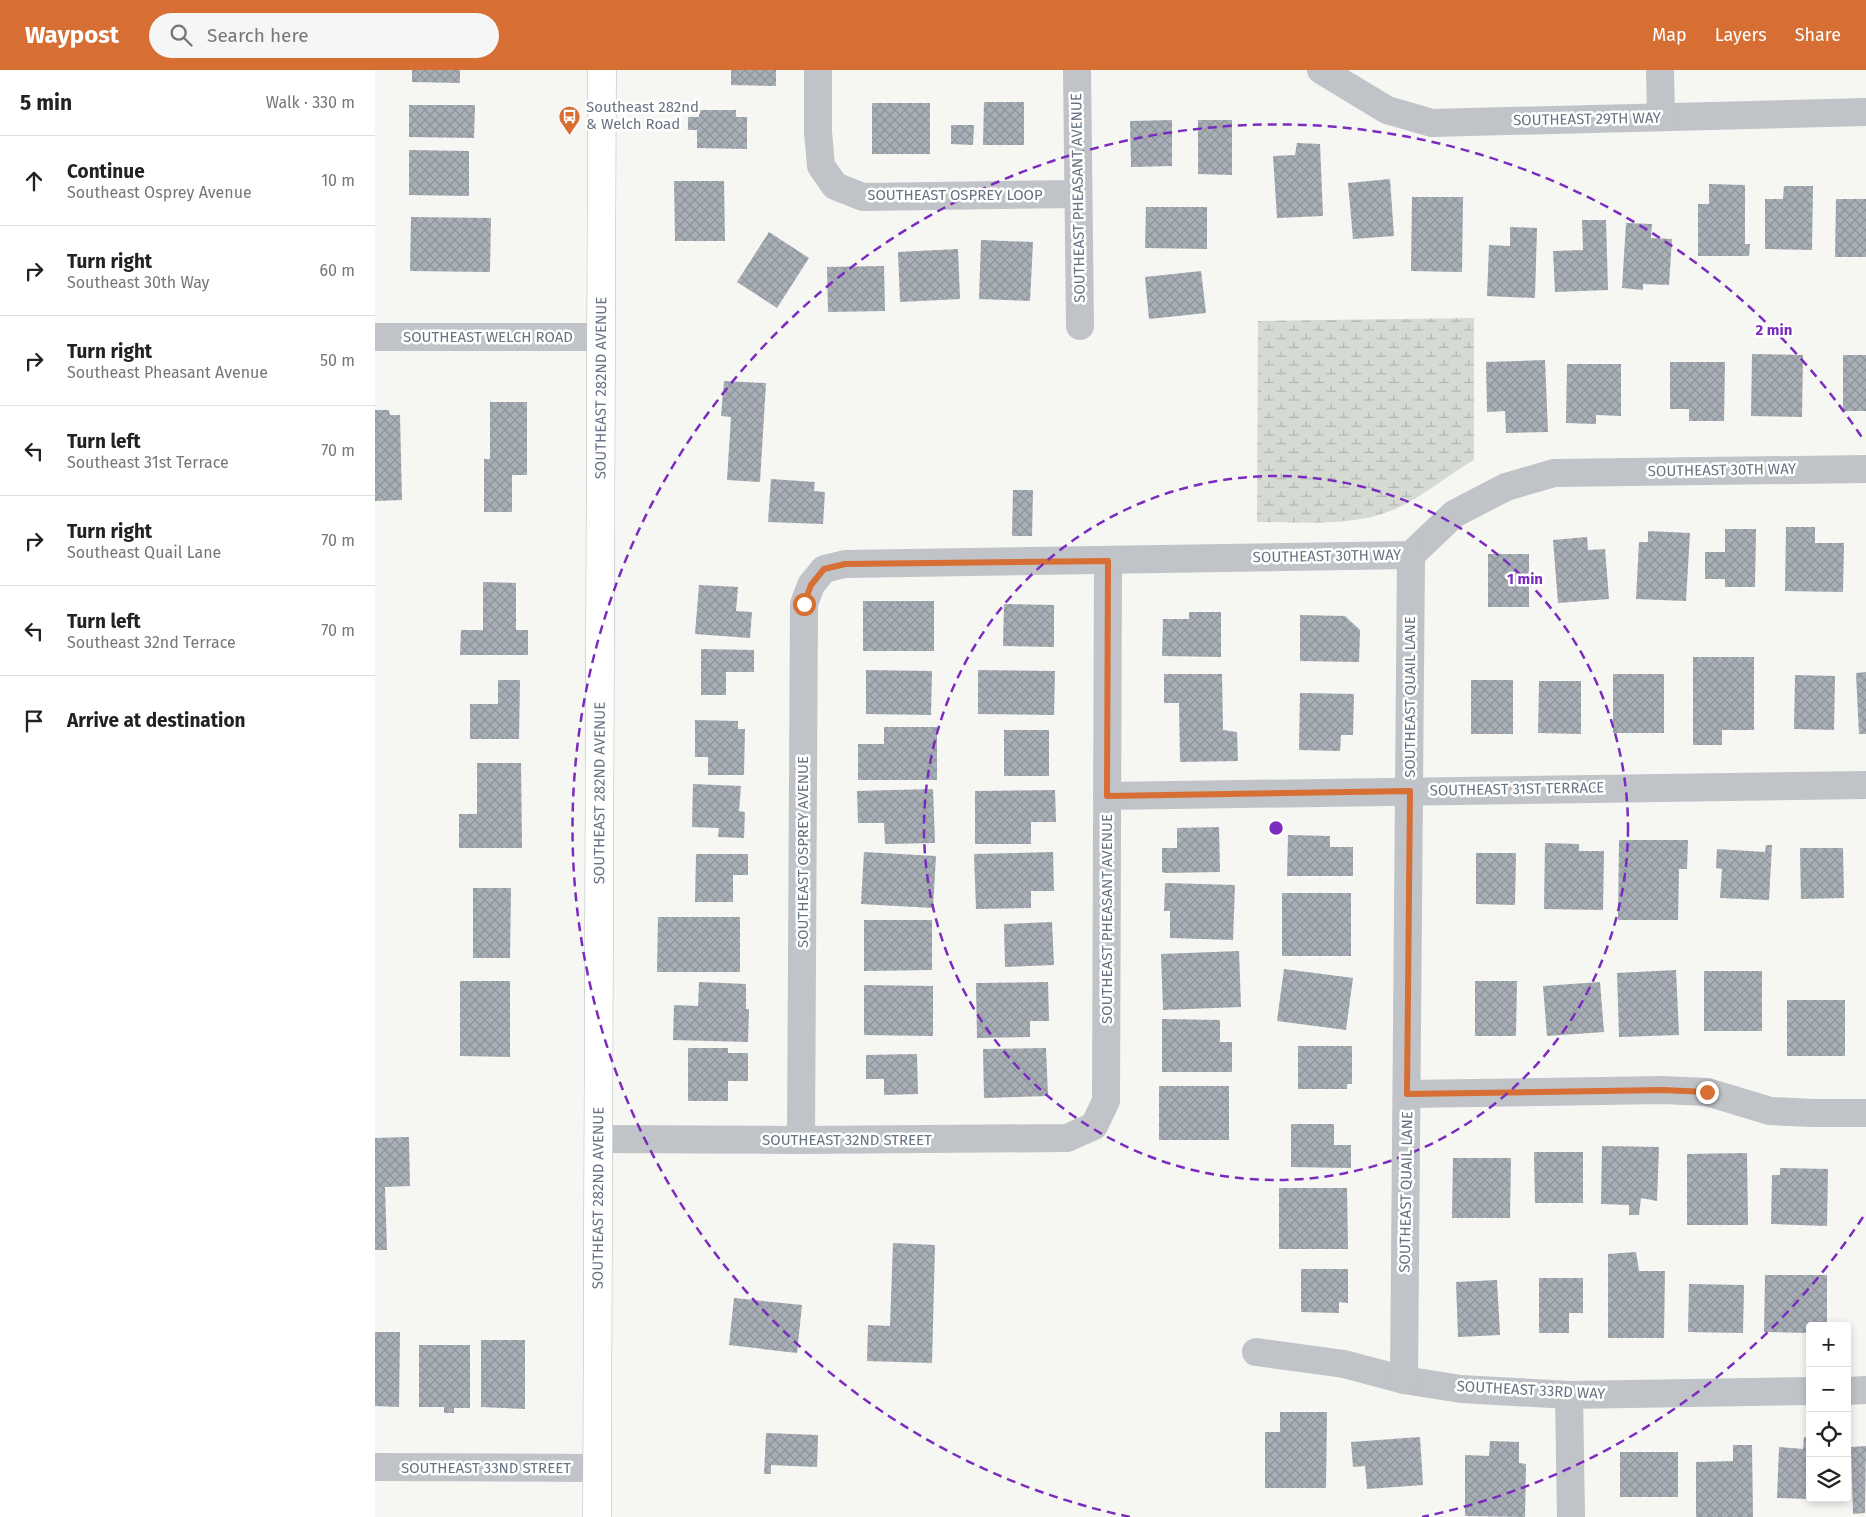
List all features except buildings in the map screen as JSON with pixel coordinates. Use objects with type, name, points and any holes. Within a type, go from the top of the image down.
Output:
[{"type":"main road","name":"SOUTHEAST 282ND AVENUE","points":[[597,1517],[602,70]]},
{"type":"street","name":"SOUTHEAST OSPREY LOOP","points":[[818,70],[818,132],[821,166],[835,186],[863,196],[1078,194]]},
{"type":"street","name":"SOUTHEAST PHEASANT AVENUE","points":[[1077,70],[1080,326]]},
{"type":"street","name":"SOUTHEAST 29TH WAY","points":[[1321,70],[1387,110],[1432,123],[1866,112]]},
{"type":"street","points":[[1661,70],[1661,117]]},
{"type":"street","name":"SOUTHEAST WELCH ROAD","points":[[375,337],[601,337]]},
{"type":"street","name":"SOUTHEAST 30TH WAY","points":[[824,569],[845,564],[1411,555],[1454,514],[1506,487],[1554,473],[1866,469]]},
{"type":"street","name":"SOUTHEAST QUAIL LANE","points":[[1404,1380],[1411,555]]},
{"type":"street","name":"SOUTHEAST PHEASANT AVENUE","points":[[1094,1126],[1106,1101],[1108,561]]},
{"type":"street","name":"SOUTHEAST OSPREY AVENUE","points":[[801,1140],[804,604],[811,585],[824,569]]},
{"type":"street","name":"SOUTHEAST 31ST TERRACE","points":[[1107,796],[1866,785]]},
{"type":"street","points":[[1407,1094],[1663,1090],[1707,1092],[1770,1111],[1866,1113]]},
{"type":"street","name":"SOUTHEAST 32ND STREET","points":[[598,1139],[1067,1138],[1094,1126]]},
{"type":"street","name":"SOUTHEAST 33RD WAY","points":[[1256,1352],[1344,1364],[1404,1380],[1461,1388],[1569,1395],[1806,1391]]},
{"type":"street","points":[[1851,1391],[1866,1390]]},
{"type":"street","points":[[1569,1395],[1571,1517]]},
{"type":"street","name":"SOUTHEAST 33ND STREET","points":[[375,1468],[597,1468]]},
{"type":"green space","points":[[1474,318],[1474,460],[1404,505],[1377,515],[1343,521],[1309,523],[1257,522],[1258,321]]},
{"type":"place","name":"Southeast 282nd & Welch Road","points":[[570,135]]},
{"type":"route","points":[[804,604],[811,585],[824,569],[845,564],[1108,561],[1107,796],[1410,791],[1407,1094],[1663,1090],[1707,1092]]}]
